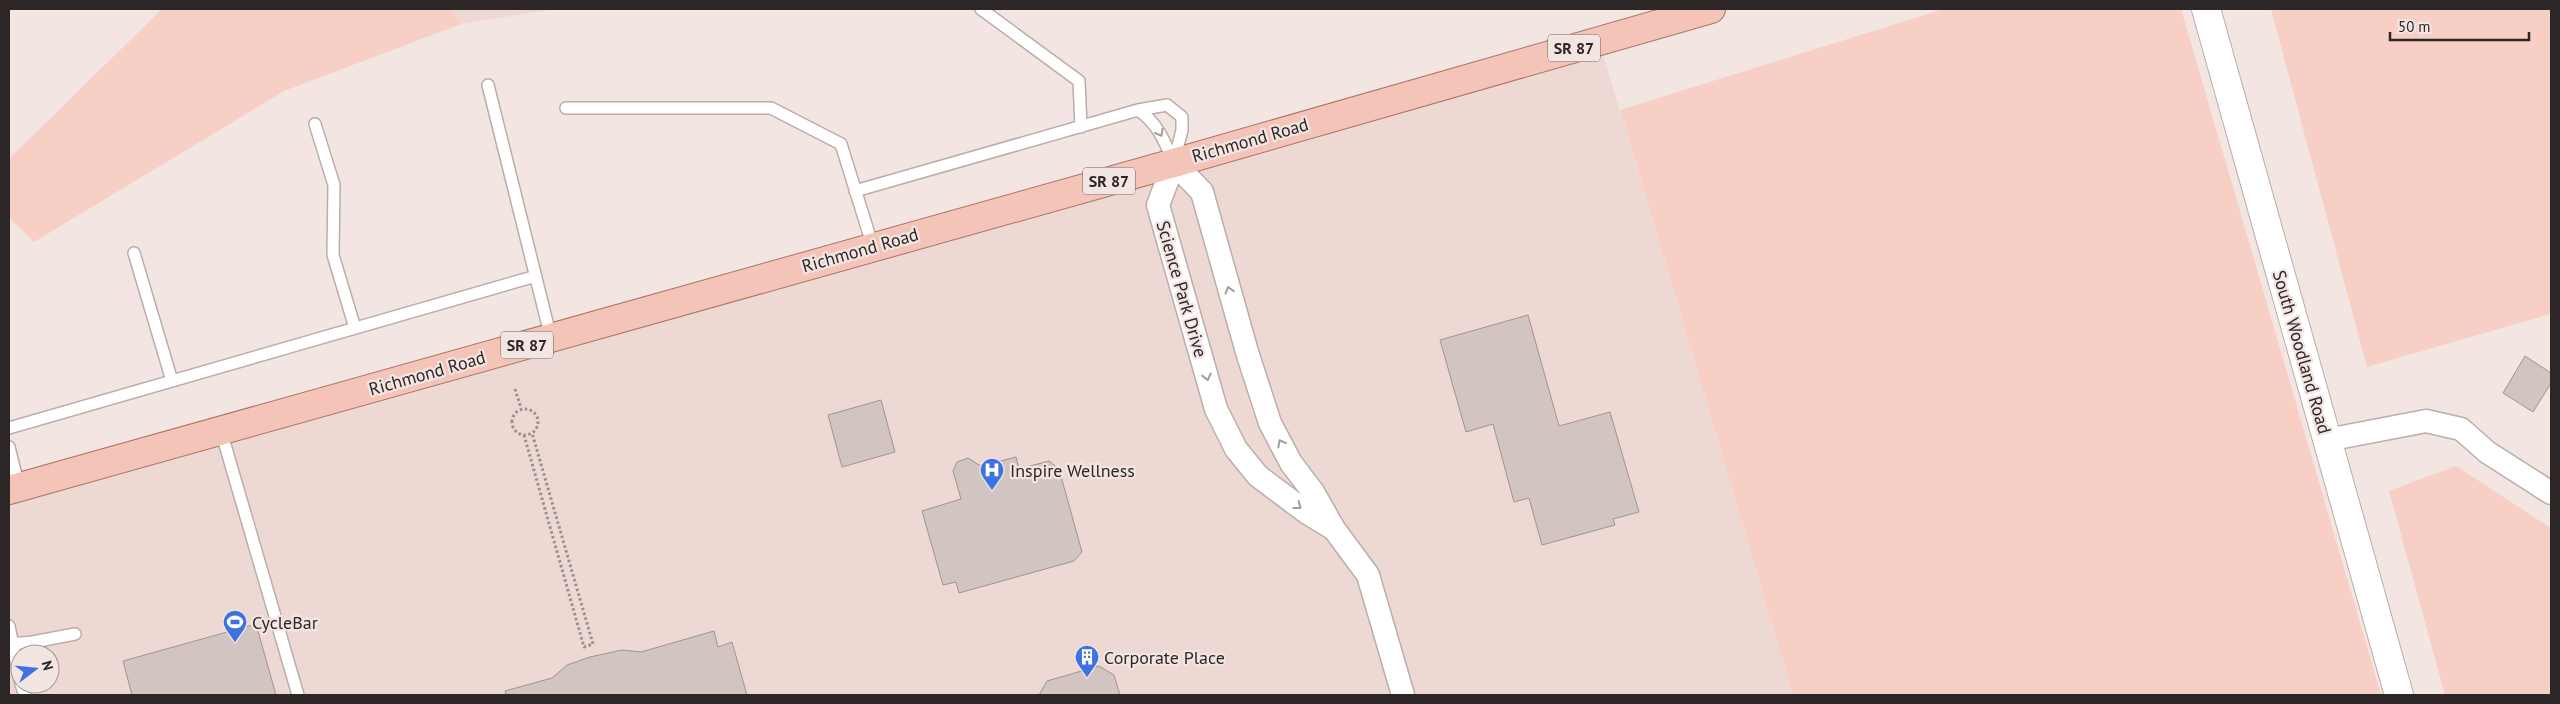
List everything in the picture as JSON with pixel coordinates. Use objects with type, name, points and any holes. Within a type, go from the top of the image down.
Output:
[{"type":"main road","name":"Richmond Road","points":[[14,489],[1174,163],[1711,9]]},
{"type":"street","name":"South Woodland Road","points":[[2206,9],[2399,695]]},
{"type":"street","name":"Science Park Drive","points":[[1334,529],[1306,512],[1258,476],[1236,449],[1216,409],[1158,206],[1174,163],[1202,192],[1247,352],[1270,423],[1291,463],[1313,492],[1334,529],[1368,575],[1403,695]]},
{"type":"street","points":[[2327,440],[2426,421],[2461,429],[2487,452],[2551,493]]},
{"type":"lane","points":[[981,9],[1079,81],[1081,127]]},
{"type":"lane","points":[[488,85],[551,338]]},
{"type":"lane","points":[[855,191],[1138,110],[1168,105],[1182,117],[1182,130],[1174,163]]},
{"type":"lane","points":[[566,108],[771,108],[841,144],[873,247]]},
{"type":"lane","points":[[1138,110],[1151,118],[1167,146],[1174,163]]},
{"type":"lane","points":[[315,124],[334,186],[333,255],[356,328]]},
{"type":"lane","points":[[134,253],[172,381]]},
{"type":"lane","points":[[9,428],[536,276]]},
{"type":"lane","points":[[221,431],[298,695]]},
{"type":"lane","points":[[9,447],[14,489]]},
{"type":"lane","points":[[9,626],[11,644],[75,634]]},
{"type":"path","points":[[515,389],[521,408]]},
{"type":"path","points":[[521,408],[533,410],[538,418],[538,426],[532,433],[524,435],[516,432],[512,424],[513,415],[521,408]]},
{"type":"path","points":[[524,435],[584,647],[593,644],[532,433]]},
{"type":"shaded area","points":[[162,9],[450,9],[461,24],[284,91],[34,242],[9,217],[9,159]]},
{"type":"shaded area","points":[[450,9],[555,9],[461,24]]},
{"type":"shaded area","points":[[1944,9],[2181,9],[2381,695],[1793,695],[1620,110]]},
{"type":"shaded area","points":[[2271,9],[2551,9],[2551,314],[2367,367]]},
{"type":"shaded area","points":[[1599,41],[1793,695],[9,695],[9,490]]},
{"type":"shaded area","points":[[2456,466],[2551,528],[2551,695],[2445,695],[2389,491]]},
{"type":"building","points":[[1528,315],[1559,426],[1610,412],[1639,512],[1613,519],[1615,525],[1542,545],[1529,498],[1514,502],[1493,424],[1466,432],[1440,340]]},
{"type":"building","points":[[2525,356],[2551,373],[2551,383],[2533,412],[2503,393]]},
{"type":"building","points":[[881,400],[895,452],[842,467],[828,415]]},
{"type":"building","points":[[1016,457],[1019,469],[1049,461],[1059,469],[1082,552],[1074,561],[959,593],[956,582],[943,585],[922,511],[961,499],[953,471],[957,462],[968,458],[981,466]]},
{"type":"building","points":[[256,624],[276,695],[132,695],[123,661]]},
{"type":"building","points":[[714,631],[718,647],[732,642],[747,695],[506,695],[505,691],[552,678],[567,665],[590,657],[622,650],[641,652]]},
{"type":"building","name":"Corporate Place","points":[[1099,666],[1114,675],[1120,695],[1039,695],[1047,681]]},
{"type":"place","name":"Inspire Wellness","points":[[992,491]]},
{"type":"place","name":"CycleBar","points":[[235,643]]},
{"type":"place","name":"Corporate Place","points":[[1087,678]]}]
